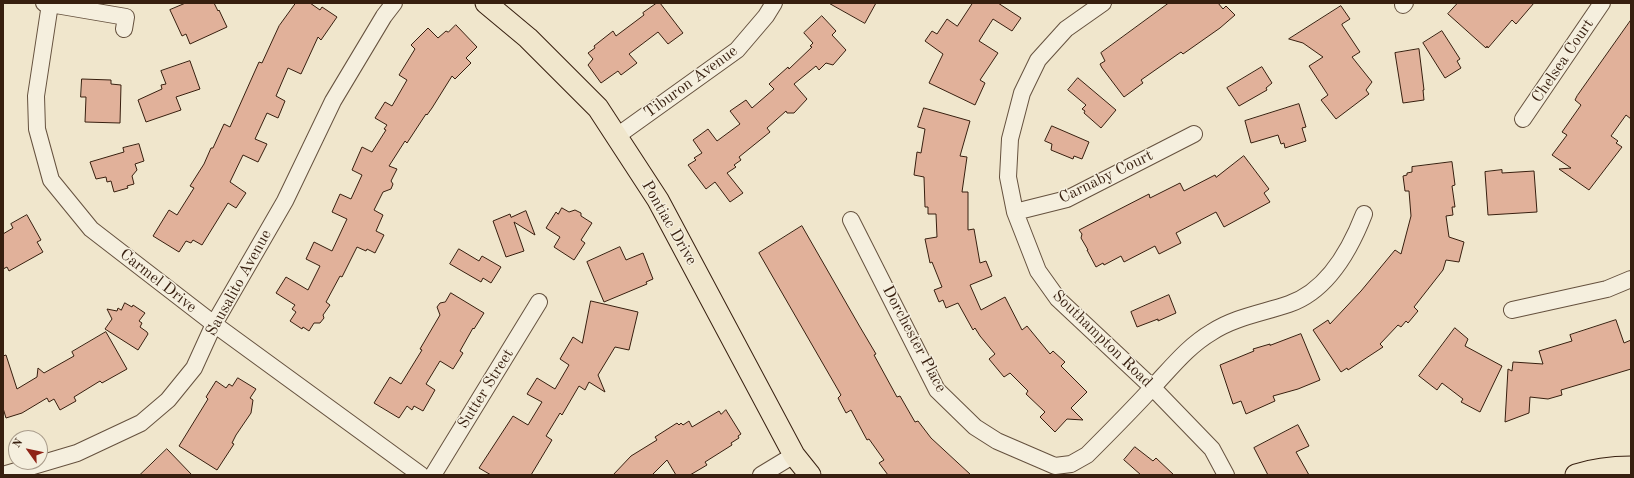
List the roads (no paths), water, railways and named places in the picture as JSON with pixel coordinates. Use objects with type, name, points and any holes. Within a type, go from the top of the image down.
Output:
[{"type":"main road","name":"Pontiac Drive","points":[[486,3],[528,38],[598,108],[658,200],[794,455],[810,475]]},
{"type":"main road","points":[[1576,475],[1610,467],[1631,467]]},
{"type":"street","name":"Carmel Drive","points":[[47,3],[36,96],[37,129],[51,180],[91,229],[214,324],[421,475]]},
{"type":"street","points":[[47,3],[126,17],[124,29]]},
{"type":"street","name":"Sausalito Avenue","points":[[3,475],[77,454],[141,423],[168,400],[194,368],[214,324],[285,201],[333,101],[384,16],[394,3]]},
{"type":"street","name":"Tiburon Avenue","points":[[617,136],[737,50],[766,16],[774,3]]},
{"type":"street","name":"Southampton Road","points":[[1103,3],[1066,29],[1038,60],[1022,93],[1010,139],[1008,170],[1015,212],[1038,271],[1058,299],[1152,388],[1212,450],[1226,475]]},
{"type":"street","name":"Chelsea Court","points":[[1523,119],[1602,3]]},
{"type":"street","name":"Carnaby Court","points":[[1015,212],[1068,199],[1194,134]]},
{"type":"street","name":"Dorchester Place","points":[[851,220],[937,390],[975,427],[997,441],[1055,466],[1072,464],[1087,455],[1189,348],[1212,331],[1242,317],[1290,304],[1316,289],[1330,275],[1356,236],[1364,214]]},
{"type":"street","points":[[1512,310],[1607,289],[1631,279]]},
{"type":"street","name":"Sutter Street","points":[[433,475],[539,302]]},
{"type":"street","points":[[761,475],[794,455]]}]
